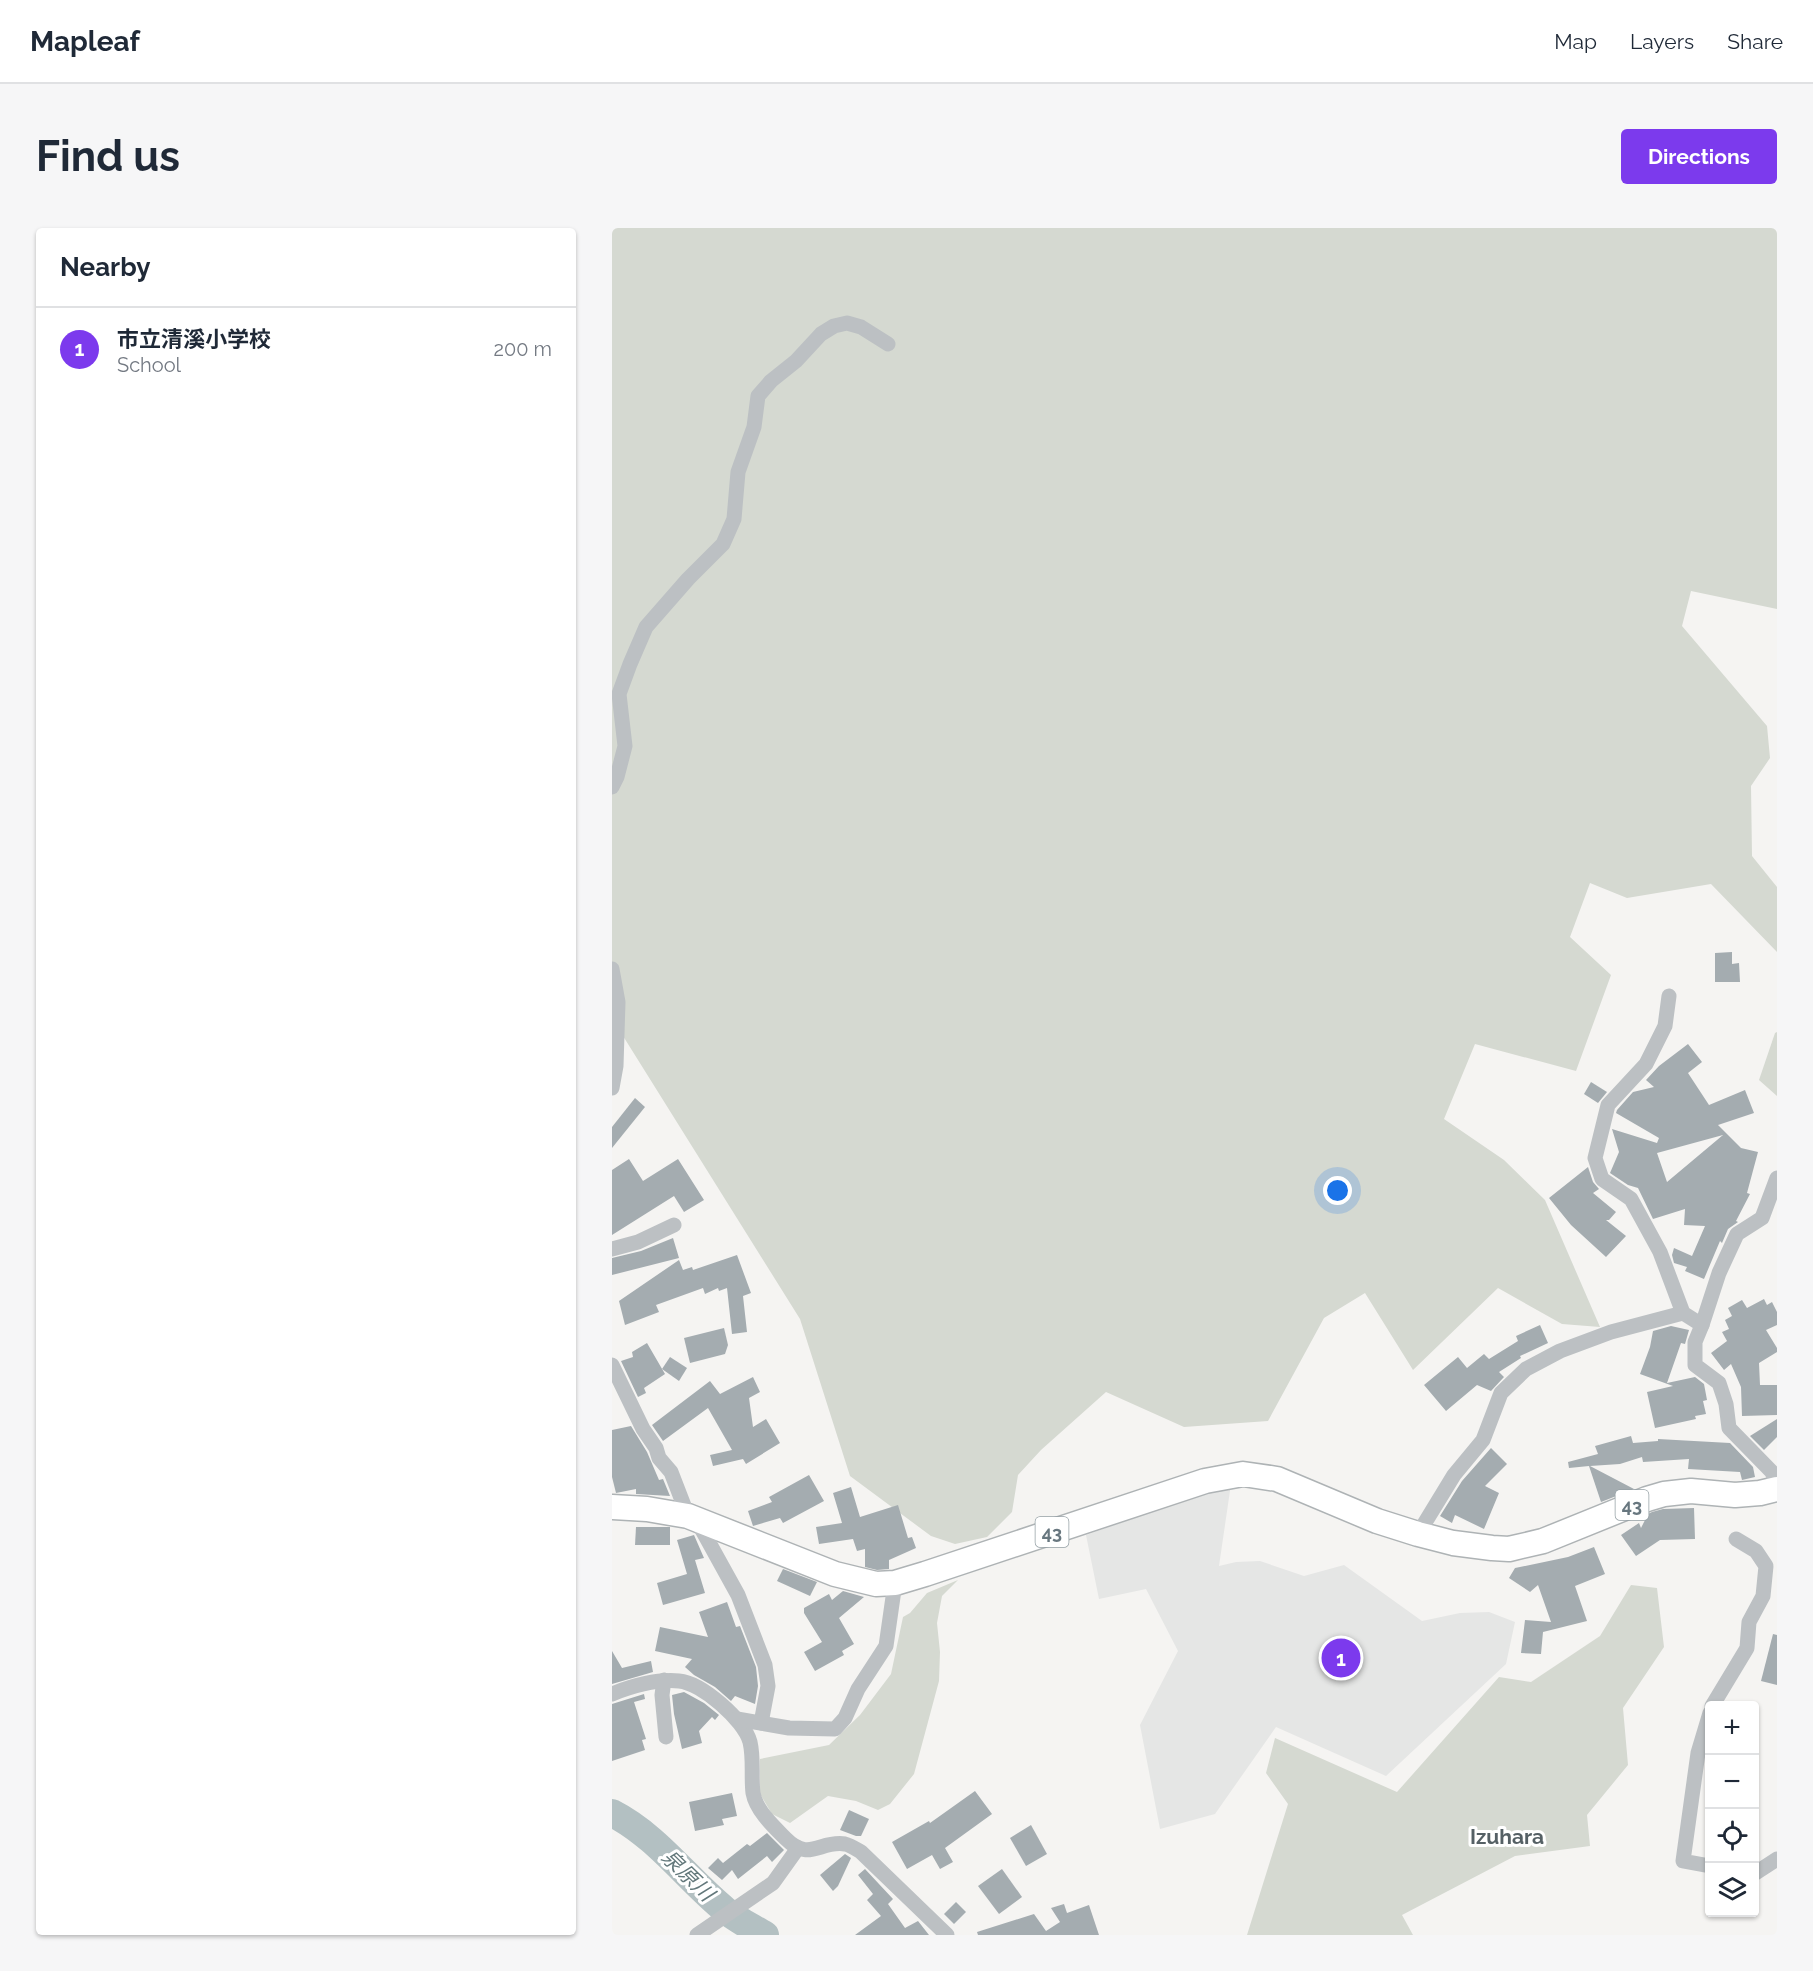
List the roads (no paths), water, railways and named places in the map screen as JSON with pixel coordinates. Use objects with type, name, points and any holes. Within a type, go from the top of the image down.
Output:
[{"type":"main road","name":"43","points":[[612,1507],[647,1509],[692,1518],[835,1574],[876,1584],[895,1583],[1205,1481],[1243,1474],[1277,1479],[1377,1521],[1418,1534],[1472,1546],[1509,1549],[1543,1541],[1664,1494],[1691,1491],[1735,1495],[1760,1493],[1777,1487]]},
{"type":"street","points":[[612,786],[625,746],[619,694],[630,664],[646,627],[688,579],[723,544],[734,519],[738,472],[754,427],[758,396],[821,334],[834,326],[847,323],[861,327],[888,344]]},
{"type":"street","points":[[612,969],[618,1002],[616,1066],[612,1088]]},
{"type":"street","points":[[1669,996],[1665,1026],[1646,1064],[1608,1105],[1595,1158],[1602,1179],[1631,1199],[1660,1252],[1683,1313],[1702,1325]]},
{"type":"street","points":[[1777,1178],[1762,1218],[1737,1234],[1719,1273],[1695,1342],[1695,1365],[1719,1383],[1726,1404],[1729,1428],[1772,1472],[1777,1487]]},
{"type":"street","points":[[612,1249],[638,1242],[674,1225]]},
{"type":"street","points":[[1418,1534],[1454,1475],[1483,1440],[1501,1392],[1526,1369],[1560,1351],[1611,1332],[1683,1313]]},
{"type":"street","points":[[612,1365],[643,1429],[656,1448],[659,1458],[671,1472],[692,1518],[738,1595],[765,1665],[768,1686],[761,1723]]},
{"type":"street","points":[[1715,1701],[1747,1648],[1749,1622],[1763,1596],[1766,1566],[1756,1551],[1736,1539]]},
{"type":"street","points":[[737,1719],[789,1728],[835,1729],[845,1718],[858,1689],[886,1646],[895,1583]]},
{"type":"street","points":[[664,1680],[662,1695],[666,1737]]},
{"type":"street","points":[[612,1694],[664,1680],[683,1681],[729,1711],[742,1724],[750,1743],[753,1795],[762,1812],[786,1839],[798,1848],[812,1851],[829,1845],[845,1844],[861,1852],[947,1935]]},
{"type":"street","points":[[1705,1730],[1698,1754],[1683,1862],[1705,1865]]},
{"type":"street","points":[[697,1935],[773,1883],[798,1848]]},
{"type":"street","points":[[1759,1871],[1777,1859]]},
{"type":"waterway","name":"泉原川","points":[[612,1813],[658,1846],[725,1910],[765,1935]]},
{"type":"place","name":"市立清溪小学校","points":[[1341,1658]]},
{"type":"district","name":"Izuhara","points":[[1507,1836]]}]
